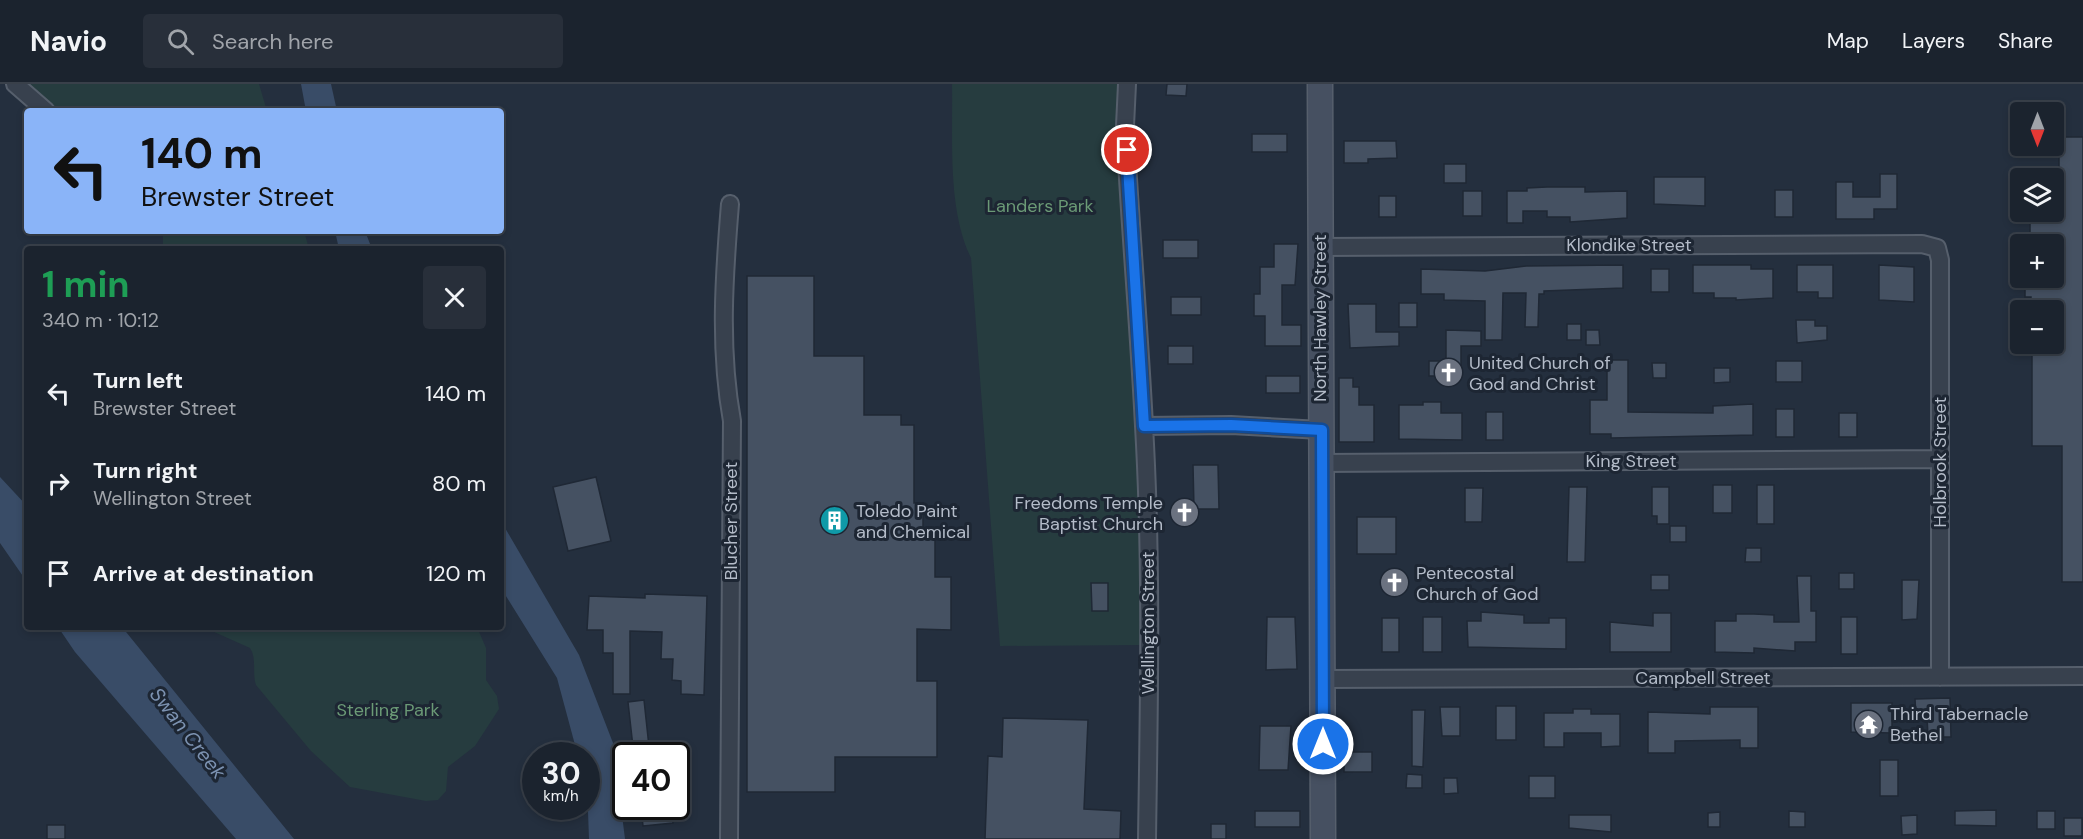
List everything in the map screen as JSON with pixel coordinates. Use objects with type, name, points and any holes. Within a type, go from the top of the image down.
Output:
[{"type":"street","points":[[15,84],[43,108]]},
{"type":"street","name":"Wellington Street","points":[[1126,84],[1125,126],[1144,426],[1150,651],[1146,839]]},
{"type":"street","name":"North Hawley Street","points":[[1320,84],[1323,839]]},
{"type":"street","name":"Blucher Street","points":[[729,839],[732,421],[725,385],[722,308],[730,204]]},
{"type":"street","name":"Klondike Street","points":[[1320,247],[1922,244],[1937,248]]},
{"type":"street","name":"Holbrook Street","points":[[1937,248],[1940,260],[1940,677]]},
{"type":"street","points":[[1144,426],[1231,425],[1322,430]]},
{"type":"street","name":"King Street","points":[[1322,463],[1940,459]]},
{"type":"street","name":"Campbell Street","points":[[1323,679],[2083,676]]},
{"type":"green space","points":[[25,84],[259,84],[266,108],[53,108]]},
{"type":"green space","name":"Landers Park","points":[[952,84],[1122,84],[1141,506],[1142,645],[1000,646],[971,258],[958,218],[953,173]]},
{"type":"green space","points":[[163,234],[305,234],[308,246],[163,246]]},
{"type":"green space","name":"Sterling Park","points":[[210,630],[478,630],[486,648],[486,680],[497,696],[499,709],[475,746],[448,767],[446,791],[438,800],[426,801],[350,787],[311,751],[256,685],[250,648]]},
{"type":"water","points":[[301,84],[331,84],[336,108],[305,108]]},
{"type":"water","points":[[336,234],[366,234],[371,246],[338,246]]},
{"type":"water","points":[[0,477],[24,503],[24,578],[0,543]]},
{"type":"water","points":[[504,526],[579,655],[613,742],[612,820],[623,820],[625,839],[589,839],[588,820],[600,820],[600,742],[574,742],[557,678],[504,593]]},
{"type":"water","name":"Swan Creek","points":[[60,630],[124,630],[294,839],[236,839],[75,652]]},
{"type":"building","points":[[1167,84],[1187,84],[1186,96],[1166,95]]},
{"type":"building","points":[[1252,134],[1287,134],[1287,152],[1252,152]]},
{"type":"building","points":[[2064,137],[2083,137],[2083,582],[2062,582],[2062,446],[2032,446],[2032,354],[2064,354],[2064,300],[2031,300],[2031,297],[2025,297],[2025,288],[2064,288],[2064,234],[2030,234],[2030,222],[2064,222],[2064,168],[2059,168],[2059,156],[2064,156]]},
{"type":"building","points":[[1344,141],[1396,141],[1397,158],[1368,159],[1368,163],[1344,163]]},
{"type":"building","points":[[1444,164],[1466,164],[1466,183],[1444,183]]},
{"type":"building","points":[[1880,174],[1897,174],[1897,209],[1874,209],[1874,219],[1836,219],[1836,182],[1853,182],[1853,197],[1880,197]]},
{"type":"building","points":[[1654,177],[1705,177],[1705,206],[1654,204]]},
{"type":"building","points":[[1585,187],[1585,192],[1627,191],[1627,218],[1570,222],[1570,217],[1547,217],[1547,211],[1523,211],[1523,223],[1507,223],[1507,191],[1527,191],[1527,188]]},
{"type":"building","points":[[1775,190],[1793,190],[1793,217],[1775,217]]},
{"type":"building","points":[[1463,191],[1482,191],[1482,216],[1463,216]]},
{"type":"building","points":[[1379,196],[1396,196],[1396,217],[1379,217]]},
{"type":"building","points":[[1163,240],[1198,240],[1198,258],[1163,258]]},
{"type":"building","points":[[1274,244],[1298,244],[1295,285],[1282,285],[1282,325],[1301,325],[1301,346],[1265,346],[1265,316],[1254,316],[1254,294],[1260,294],[1260,267],[1274,267]]},
{"type":"building","points":[[1623,265],[1623,288],[1544,291],[1544,294],[1539,294],[1538,327],[1525,327],[1526,293],[1503,293],[1502,340],[1485,340],[1485,301],[1444,300],[1444,294],[1421,294],[1421,269],[1485,271],[1526,266]]},
{"type":"building","points":[[1693,265],[1751,265],[1751,269],[1773,269],[1773,298],[1736,300],[1736,298],[1714,298],[1714,293],[1693,293]]},
{"type":"building","points":[[1797,265],[1833,265],[1833,298],[1818,298],[1818,292],[1797,292]]},
{"type":"building","points":[[1879,265],[1914,267],[1914,302],[1879,300]]},
{"type":"building","points":[[1651,269],[1669,269],[1669,292],[1651,292]]},
{"type":"building","name":"Toledo Paint and Chemical","points":[[747,276],[814,276],[814,356],[864,356],[864,415],[901,415],[901,425],[914,425],[914,503],[923,503],[923,539],[935,539],[935,577],[951,577],[951,630],[917,629],[917,681],[937,681],[937,757],[835,757],[835,792],[747,792]]},
{"type":"building","points":[[1171,297],[1201,297],[1201,315],[1171,315]]},
{"type":"building","points":[[1399,303],[1417,303],[1417,327],[1399,327]]},
{"type":"building","points":[[1348,304],[1376,304],[1376,332],[1399,332],[1399,346],[1350,348]]},
{"type":"building","points":[[1796,320],[1815,320],[1815,326],[1827,326],[1827,340],[1797,343]]},
{"type":"building","points":[[1567,324],[1581,324],[1581,340],[1567,340]]},
{"type":"building","points":[[1446,330],[1481,331],[1481,346],[1461,346],[1461,376],[1429,376],[1429,361],[1446,361]]},
{"type":"building","points":[[1586,330],[1599,330],[1600,345],[1586,345]]},
{"type":"building","points":[[1168,346],[1193,346],[1193,364],[1168,364]]},
{"type":"building","points":[[1607,360],[1628,360],[1628,412],[1713,413],[1713,406],[1753,404],[1753,435],[1611,438],[1611,434],[1590,434],[1590,400],[1607,400]]},
{"type":"building","points":[[1776,361],[1802,361],[1802,382],[1776,382]]},
{"type":"building","points":[[1652,363],[1666,363],[1666,378],[1653,378]]},
{"type":"building","points":[[1714,368],[1730,368],[1730,382],[1714,383]]},
{"type":"building","points":[[1266,376],[1300,376],[1300,393],[1266,393]]},
{"type":"building","points":[[1339,378],[1353,378],[1353,387],[1359,387],[1359,405],[1374,405],[1374,442],[1339,442]]},
{"type":"building","points":[[1423,402],[1441,402],[1441,413],[1462,413],[1462,440],[1399,439],[1399,405],[1423,405]]},
{"type":"building","points":[[1776,409],[1794,409],[1794,437],[1776,437]]},
{"type":"building","points":[[1486,412],[1503,412],[1503,440],[1486,440]]},
{"type":"building","points":[[1839,413],[1857,413],[1857,437],[1839,437]]},
{"type":"building","points":[[1193,465],[1218,465],[1219,509],[1194,509]]},
{"type":"building","points":[[596,477],[611,541],[568,551],[553,487]]},
{"type":"building","points":[[1713,485],[1732,485],[1732,513],[1713,513]]},
{"type":"building","points":[[1757,485],[1774,485],[1774,524],[1757,524]]},
{"type":"building","points":[[1569,487],[1587,487],[1585,562],[1567,562]]},
{"type":"building","points":[[1652,487],[1669,487],[1669,524],[1657,524],[1657,516],[1652,516]]},
{"type":"building","points":[[1465,488],[1483,488],[1482,522],[1465,522]]},
{"type":"building","points":[[1357,517],[1396,517],[1396,554],[1357,554]]},
{"type":"building","points":[[1670,526],[1686,526],[1686,542],[1670,542]]},
{"type":"building","points":[[1746,548],[1761,548],[1761,562],[1745,562]]},
{"type":"building","points":[[1839,573],[1854,573],[1854,589],[1839,589]]},
{"type":"building","points":[[1651,575],[1669,575],[1669,590],[1651,590]]},
{"type":"building","points":[[1797,576],[1811,576],[1811,611],[1816,611],[1816,642],[1795,642],[1795,651],[1754,648],[1754,653],[1715,652],[1715,621],[1736,621],[1736,614],[1754,614],[1774,615],[1774,622],[1799,622]]},
{"type":"building","points":[[1902,580],[1919,580],[1917,619],[1902,620]]},
{"type":"building","points":[[1091,583],[1108,583],[1108,611],[1092,611]]},
{"type":"building","points":[[645,594],[707,596],[704,695],[681,694],[681,681],[672,680],[673,659],[661,659],[662,632],[630,631],[630,694],[613,694],[613,653],[603,653],[603,630],[587,630],[589,596],[645,598]]},
{"type":"building","points":[[1481,612],[1524,615],[1524,623],[1549,623],[1549,618],[1566,618],[1566,649],[1468,647],[1467,621],[1481,621]]},
{"type":"building","points":[[1653,613],[1671,613],[1671,652],[1610,652],[1610,622],[1653,626]]},
{"type":"building","points":[[1267,617],[1295,617],[1297,669],[1266,670]]},
{"type":"building","points":[[1423,617],[1442,617],[1442,652],[1423,652]]},
{"type":"building","points":[[1841,617],[1857,617],[1857,654],[1841,654]]},
{"type":"building","points":[[1382,618],[1399,618],[1399,652],[1382,652]]},
{"type":"building","points":[[1950,698],[1951,737],[1928,737],[1927,716],[1916,716],[1915,699]]},
{"type":"building","points":[[644,700],[648,742],[632,742],[628,702]]},
{"type":"building","points":[[1851,703],[1892,703],[1892,733],[1851,732]]},
{"type":"building","points":[[1496,706],[1516,706],[1516,740],[1496,740]]},
{"type":"building","points":[[1440,707],[1460,707],[1460,736],[1442,736]]},
{"type":"building","points":[[1710,707],[1758,707],[1758,748],[1740,748],[1740,740],[1675,741],[1675,753],[1648,753],[1648,712],[1710,714]]},
{"type":"building","points":[[1573,709],[1591,709],[1591,714],[1620,714],[1620,746],[1601,747],[1601,733],[1564,733],[1564,747],[1544,747],[1544,713],[1573,713]]},
{"type":"building","points":[[1412,710],[1425,710],[1423,767],[1412,766]]},
{"type":"building","points":[[1003,718],[1088,720],[1084,809],[1121,811],[1120,839],[985,839],[988,756],[1002,757]]},
{"type":"building","points":[[1260,726],[1291,726],[1288,770],[1259,770]]},
{"type":"building","points":[[1344,752],[1372,752],[1372,772],[1344,772]]},
{"type":"building","points":[[1880,760],[1898,760],[1898,796],[1880,796]]},
{"type":"building","points":[[1407,774],[1422,775],[1422,788],[1406,788]]},
{"type":"building","points":[[1529,776],[1555,776],[1555,798],[1529,798]]},
{"type":"building","points":[[1444,778],[1457,778],[1458,793],[1444,794]]},
{"type":"building","points":[[1996,810],[1996,826],[1955,825],[1955,811]]},
{"type":"building","points":[[1255,811],[1300,811],[1300,827],[1255,827]]},
{"type":"building","points":[[1789,811],[1805,812],[1805,827],[1789,827]]},
{"type":"building","points":[[2037,811],[2055,811],[2055,829],[2037,829]]},
{"type":"building","points":[[1720,812],[1720,827],[1708,827],[1708,813]]},
{"type":"building","points":[[1569,815],[1611,815],[1611,832],[1569,828]]},
{"type":"building","points":[[1917,815],[1917,834],[1902,835],[1901,816]]},
{"type":"building","points":[[2064,818],[2082,818],[2082,836],[2064,836]]},
{"type":"building","points":[[642,820],[673,820],[673,823],[643,826]]},
{"type":"building","points":[[1211,824],[1226,824],[1226,839],[1211,839]]},
{"type":"building","points":[[47,825],[65,825],[65,839],[47,839]]},
{"type":"place","name":"United Church of God and Christ","points":[[1448,373]]},
{"type":"place","name":"Freedoms Temple Baptist Church","points":[[1184,513]]},
{"type":"place","name":"Toledo Paint and Chemical","points":[[835,521]]},
{"type":"place","name":"Pentecostal Church of God","points":[[1395,583]]},
{"type":"place","name":"Third Tabernacle Bethel","points":[[1869,724]]},
{"type":"route","points":[[1127,150],[1144,426],[1231,425],[1322,430],[1323,744]]}]
